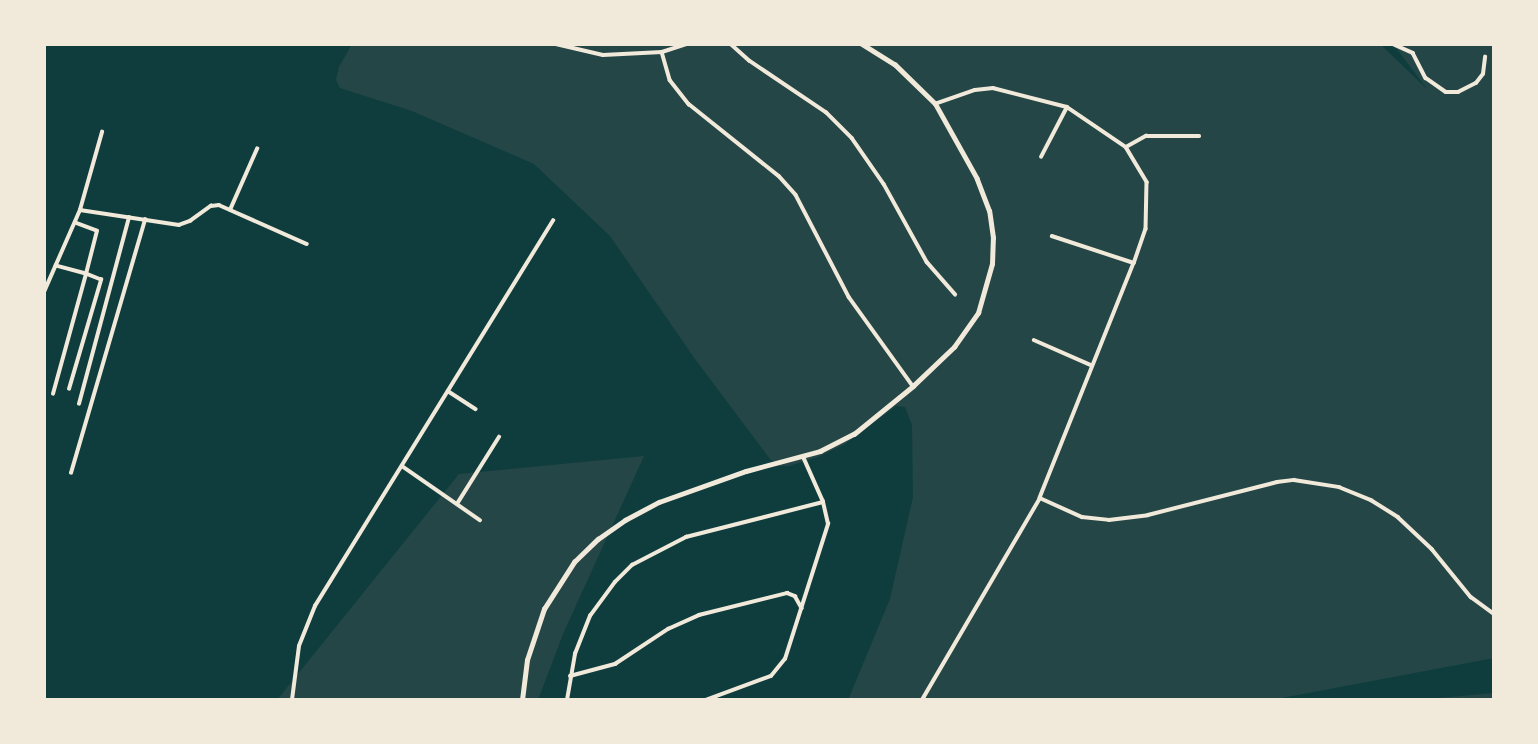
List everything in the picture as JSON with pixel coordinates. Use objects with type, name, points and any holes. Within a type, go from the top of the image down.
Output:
[{"type":"street","points":[[556,44],[603,55],[662,52],[687,44]]},
{"type":"street","points":[[731,44],[750,61],[814,103],[852,138],[884,184],[927,262],[955,294]]},
{"type":"street","points":[[522,700],[527,660],[544,609],[575,562],[598,539],[625,520],[659,502],[747,471],[803,457],[853,434],[913,386],[954,347],[978,313],[992,264],[989,211],[977,179],[935,104],[895,65],[861,44]]},
{"type":"street","points":[[1393,44],[1413,53],[1426,78],[1446,92],[1458,92],[1476,83],[1483,74],[1485,57]]},
{"type":"street","points":[[662,52],[670,80],[689,104],[779,176],[796,195],[849,297],[913,386]]},
{"type":"street","points":[[922,700],[1040,498],[1146,229],[1147,182],[1126,147],[1067,107],[993,88],[975,90],[935,104]]},
{"type":"street","points":[[1041,157],[1067,107]]},
{"type":"street","points":[[44,292],[80,210],[102,132]]},
{"type":"street","points":[[1126,147],[1146,136],[1199,136]]},
{"type":"street","points":[[230,210],[257,149]]},
{"type":"street","points":[[80,210],[179,225],[214,204],[307,244]]},
{"type":"street","points":[[79,404],[129,218]]},
{"type":"street","points":[[71,473],[145,220]]},
{"type":"street","points":[[292,700],[299,646],[315,606],[553,221]]},
{"type":"street","points":[[53,394],[97,233],[94,229],[75,223]]},
{"type":"street","points":[[1052,236],[1134,263]]},
{"type":"street","points":[[56,266],[101,280],[69,389]]},
{"type":"street","points":[[1034,340],[1091,365]]},
{"type":"street","points":[[448,391],[476,409]]},
{"type":"street","points":[[457,504],[499,437]]},
{"type":"street","points":[[706,700],[775,673],[785,659],[827,533],[828,517],[803,457]]},
{"type":"street","points":[[402,466],[480,520]]},
{"type":"street","points":[[1040,498],[1082,517],[1109,520],[1148,515],[1277,482],[1294,480],[1339,487],[1371,500],[1405,522],[1471,597],[1494,614]]},
{"type":"street","points":[[567,700],[575,654],[590,616],[601,598],[632,565],[686,537],[823,502]]},
{"type":"street","points":[[570,676],[615,664],[668,629],[699,615],[787,593],[795,596],[802,608]]},
{"type":"shaded area","points":[[352,44],[1380,44],[1428,90],[1393,44],[1494,44],[1494,658],[1271,700],[848,700],[890,599],[913,497],[912,425],[905,407],[896,406],[845,444],[818,457],[780,466],[770,459],[695,359],[610,236],[534,164],[412,111],[340,88],[336,80],[339,67]]},
{"type":"shaded area","points":[[644,456],[563,634],[538,700],[277,700],[459,474]]},
{"type":"shaded area","points":[[1494,693],[1494,700],[1416,700]]}]
